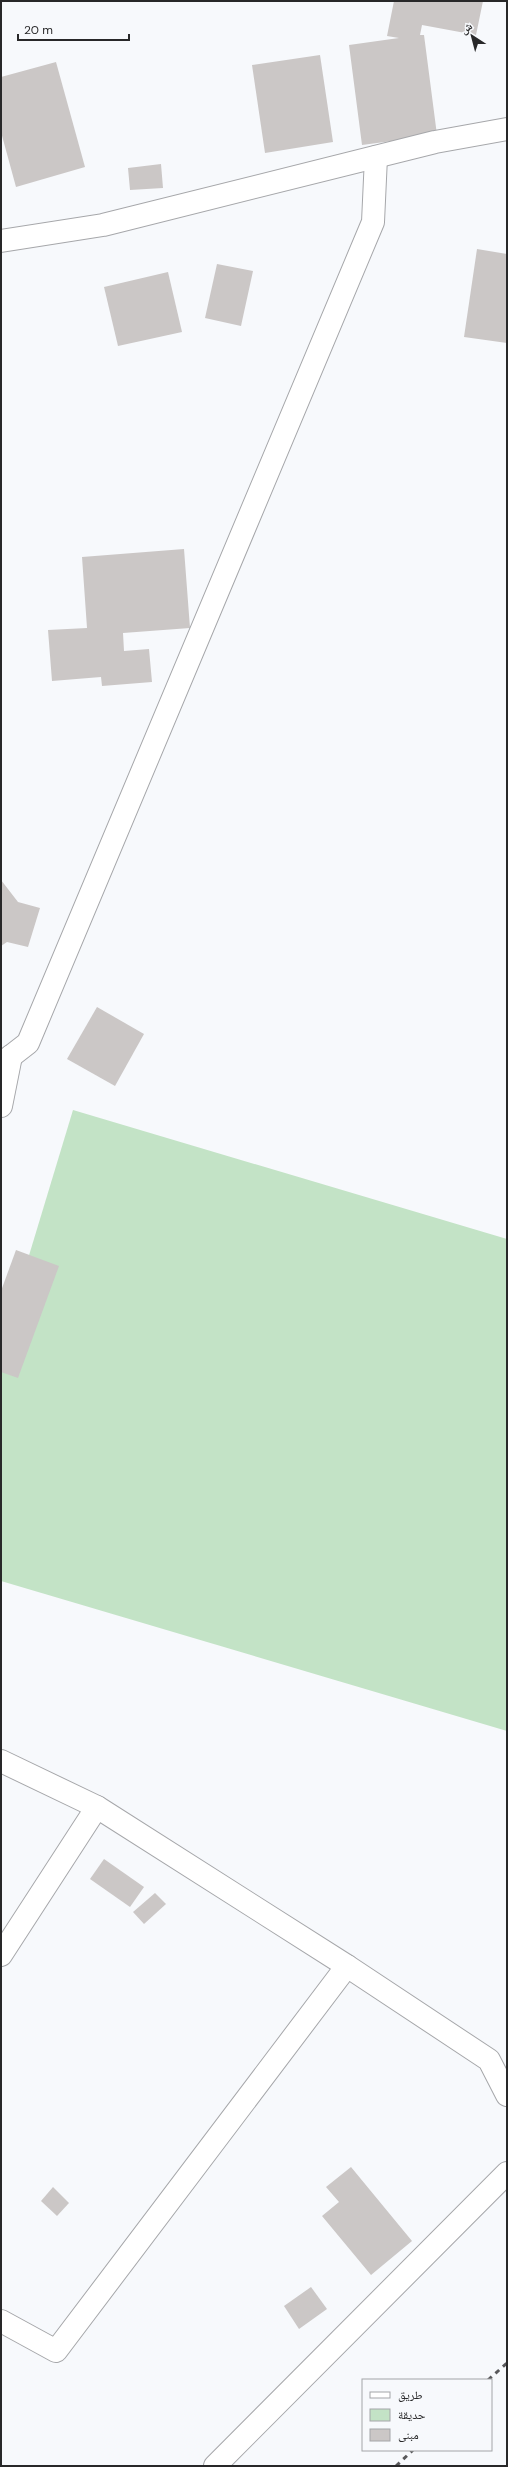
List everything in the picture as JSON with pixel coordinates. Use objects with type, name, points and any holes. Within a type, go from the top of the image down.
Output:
[{"type":"street","points":[[1,241],[103,225],[435,142],[507,129]]},
{"type":"street","points":[[1,1106],[6,1060],[28,1043],[373,222],[376,157]]},
{"type":"street","points":[[1,1761],[97,1807],[346,1966],[489,2060],[507,2095]]},
{"type":"street","points":[[1,1955],[97,1807]]},
{"type":"street","points":[[1,2321],[56,2351],[346,1966]]},
{"type":"street","points":[[215,2466],[507,2173]]},
{"type":"green space","points":[[73,1110],[507,1239],[507,1731],[1,1581],[1,1348]]},
{"type":"building","points":[[394,1],[483,1],[476,35],[422,25],[420,35],[424,35],[437,135],[362,145],[349,45],[399,38],[387,36]]},
{"type":"building","points":[[320,55],[333,142],[265,153],[252,65]]},
{"type":"building","points":[[56,62],[85,167],[16,187],[1,132],[1,77]]},
{"type":"building","points":[[161,164],[163,188],[130,190],[128,168]]},
{"type":"building","points":[[477,249],[507,254],[507,343],[464,337]]},
{"type":"building","points":[[217,264],[253,271],[241,326],[205,318]]},
{"type":"building","points":[[168,272],[182,332],[118,346],[104,287]]},
{"type":"building","points":[[184,549],[190,628],[123,633],[124,651],[149,649],[152,682],[102,686],[101,677],[52,681],[48,630],[87,628],[82,557]]},
{"type":"building","points":[[1,880],[18,902],[40,908],[28,947],[7,942],[1,946]]},
{"type":"building","points":[[97,1007],[144,1034],[115,1086],[67,1059]]},
{"type":"building","points":[[16,1250],[59,1266],[18,1378],[1,1372],[1,1291]]},
{"type":"building","points":[[104,1859],[144,1887],[130,1907],[90,1879]]},
{"type":"building","points":[[155,1893],[166,1904],[144,1924],[133,1912]]},
{"type":"building","points":[[351,2167],[412,2241],[371,2275],[322,2216],[339,2202],[326,2187]]},
{"type":"building","points":[[53,2187],[69,2203],[57,2216],[41,2201]]},
{"type":"building","points":[[311,2287],[327,2309],[299,2329],[284,2306]]},
{"type":"railway","points":[[489,2379],[507,2363]]},
{"type":"railway","points":[[396,2466],[412,2451]]}]
